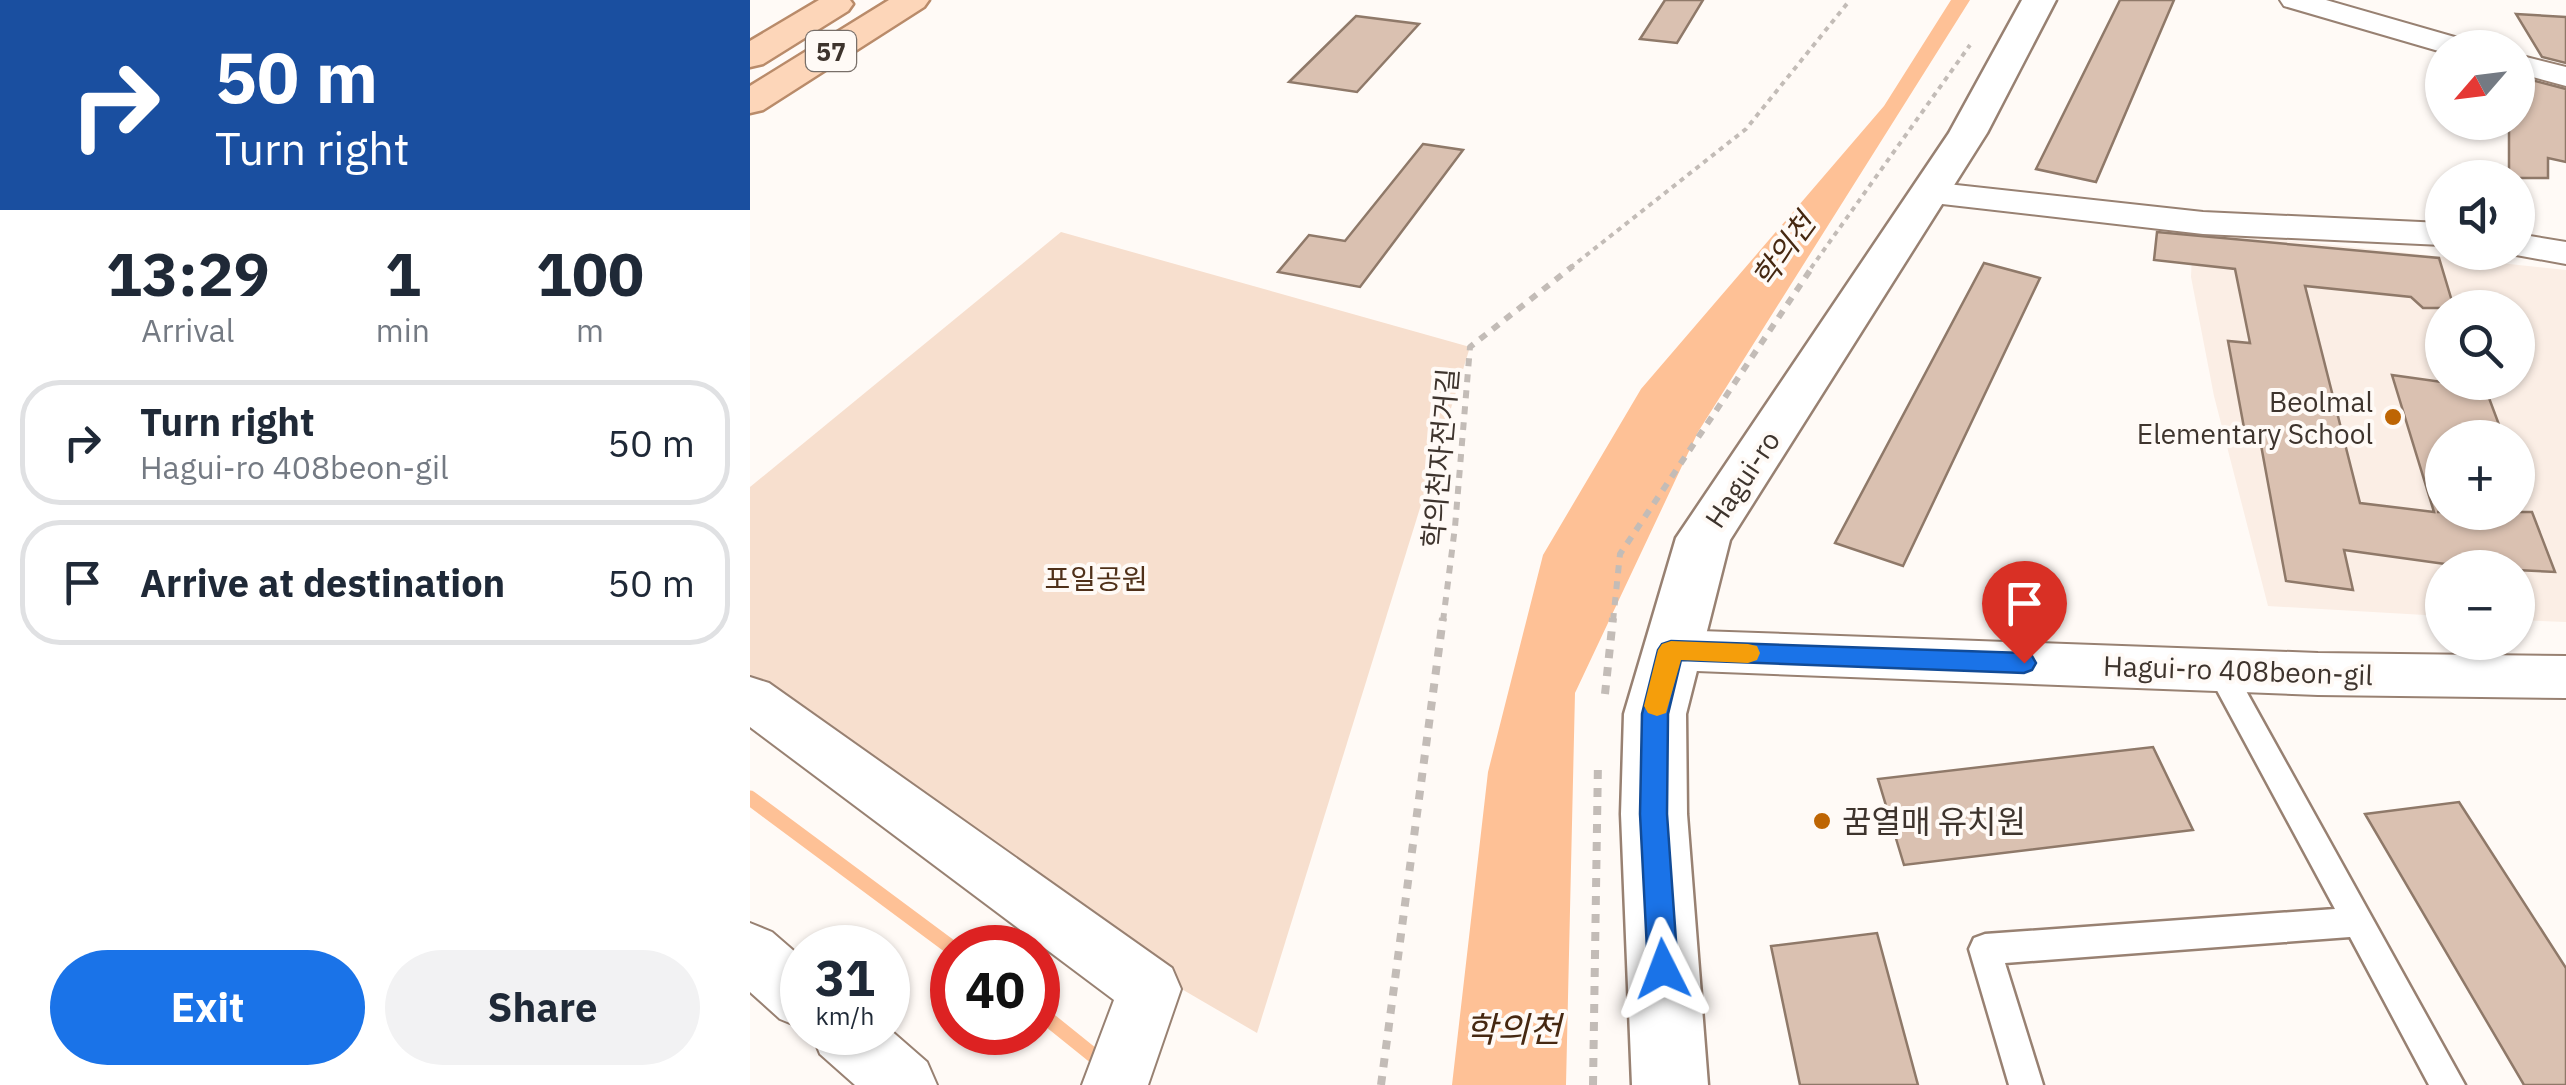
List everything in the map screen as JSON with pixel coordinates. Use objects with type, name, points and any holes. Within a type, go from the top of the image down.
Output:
[{"type":"main road","name":"57","points":[[750,56],[842,0]]},
{"type":"main road","name":"57","points":[[750,102],[912,0]]},
{"type":"street","name":"Hagui-ro","points":[[1670,1085],[1654,814],[1655,714],[1702,538],[1968,133],[2039,0]]},
{"type":"street","points":[[2294,0],[2425,38]]},
{"type":"street","points":[[2535,69],[2566,78]]},
{"type":"street","points":[[1929,193],[2203,223],[2425,233]]},
{"type":"street","points":[[2535,248],[2566,253]]},
{"type":"street","name":"Hagui-ro 408beon-gil","points":[[1671,650],[2220,670],[2566,677]]},
{"type":"street","points":[[750,698],[1150,990],[1125,1060]]},
{"type":"street","points":[[750,952],[780,979]]},
{"type":"street","points":[[869,1055],[904,1085]]},
{"type":"lane","points":[[2220,670],[2448,1085]]},
{"type":"lane","points":[[2026,1085],[1985,949],[2358,922]]},
{"type":"path","name":"학의천자전거길","points":[[1380,1085],[1455,527],[1470,347],[1746,128],[1850,0]]},
{"type":"shaded area","name":"Beolmal Elementary School","points":[[2193,230],[2425,255],[2425,270],[2535,270],[2535,267],[2566,270],[2566,622],[2535,621],[2535,550],[2425,550],[2425,615],[2268,606],[2214,396],[2191,277]]},
{"type":"green space","name":"포일공원","points":[[1061,232],[1470,347],[1257,1033],[1173,984],[750,693],[750,487]]},
{"type":"water","name":"학의천","points":[[1951,0],[1970,0],[1698,432],[1575,693],[1566,1085],[1452,1085],[1488,772],[1543,555],[1641,389],[1884,106]]},
{"type":"building","points":[[1665,0],[1703,0],[1677,43],[1640,39]]},
{"type":"building","points":[[2120,0],[2174,0],[2096,182],[2036,169]]},
{"type":"building","points":[[2516,14],[2566,17],[2566,63],[2542,57],[2535,45],[2535,30],[2526,30]]},
{"type":"building","points":[[1356,16],[1419,24],[1357,92],[1289,82]]},
{"type":"building","points":[[2535,81],[2566,89],[2566,162],[2548,158],[2548,178],[2535,178],[2535,160],[2509,160],[2509,140],[2535,140]]},
{"type":"building","points":[[1423,144],[1463,150],[1360,287],[1278,272],[1309,235],[1345,241]]},
{"type":"building","points":[[2157,232],[2425,257],[2425,270],[2443,270],[2449,290],[2425,290],[2425,308],[2411,297],[2305,286],[2360,503],[2425,511],[2425,530],[2535,530],[2535,520],[2555,572],[2535,571],[2535,550],[2425,550],[2425,561],[2344,550],[2353,590],[2286,581],[2261,445],[2247,444],[2228,341],[2250,343],[2235,269],[2154,260]]},
{"type":"building","points":[[1984,263],[2040,278],[1903,566],[1835,543]]},
{"type":"building","points":[[2392,375],[2425,380],[2425,400],[2490,400],[2497,420],[2425,420],[2425,483]]},
{"type":"building","points":[[2153,747],[2193,830],[1904,865],[1878,779]]},
{"type":"building","points":[[2459,802],[2566,968],[2566,1085],[2524,1085],[2365,814]]},
{"type":"building","points":[[1877,933],[1918,1085],[1800,1085],[1771,946]]},
{"type":"waterway","points":[[750,798],[930,932]]},
{"type":"waterway","points":[[1060,1029],[1130,1085]]},
{"type":"slow traffic","points":[[1657,706],[1671,650],[1748,653]]},
{"type":"place","name":"Beolmal Elementary School","points":[[2393,417]]},
{"type":"place","name":"꿈열매 유치원","points":[[1822,821]]},
{"type":"route","points":[[1663,969],[1654,814],[1655,714],[1671,650],[2024,663]]}]
